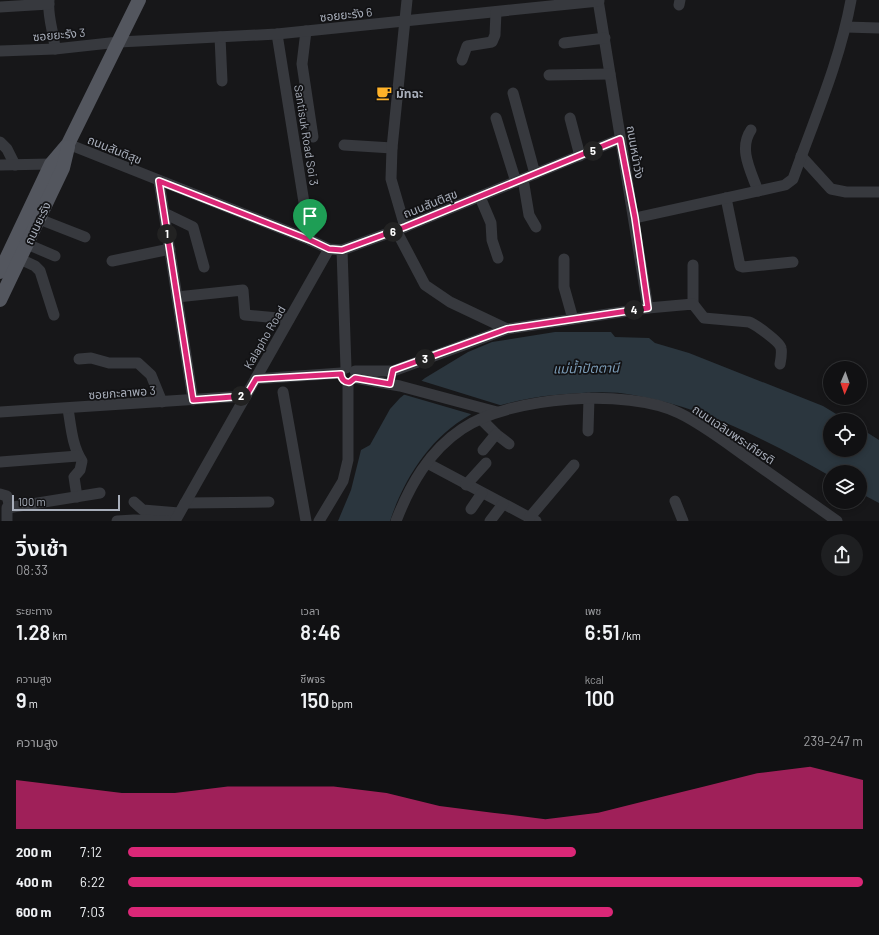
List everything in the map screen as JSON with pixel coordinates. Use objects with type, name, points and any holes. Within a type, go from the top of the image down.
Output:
[{"type":"main road","name":"ถนนยะรัง","points":[[0,272],[51,164],[68,144],[139,0]]},
{"type":"main road","name":"ถนนยะรัง","points":[[0,300],[64,168],[68,144]]},
{"type":"street","points":[[407,0],[392,148],[391,179],[401,229],[425,285],[450,302],[507,329]]},
{"type":"street","name":"ซอยยะรัง 6","points":[[119,42],[277,34],[599,0]]},
{"type":"street","name":"ถนนหน้าวัง","points":[[599,0],[620,139],[635,218],[648,308]]},
{"type":"street","points":[[635,218],[758,191],[790,182],[801,156],[846,28],[851,0]]},
{"type":"street","points":[[0,7],[49,2],[55,48]]},
{"type":"street","points":[[462,60],[467,46],[492,42],[495,35],[496,12]]},
{"type":"street","points":[[846,28],[879,28]]},
{"type":"street","points":[[306,31],[302,64],[313,137]]},
{"type":"street","name":"Santisuk Road Soi 3","points":[[277,34],[310,240]]},
{"type":"street","points":[[220,37],[222,81]]},
{"type":"street","points":[[564,43],[604,38]]},
{"type":"street","name":"ซอยยะรัง 3","points":[[0,51],[119,42]]},
{"type":"street","points":[[549,75],[610,74]]},
{"type":"street","points":[[513,93],[536,174]]},
{"type":"street","points":[[496,118],[519,181],[529,215],[536,227]]},
{"type":"street","points":[[570,118],[580,156]]},
{"type":"street","points":[[750,130],[747,135],[744,149],[758,191]]},
{"type":"street","name":"ถนนสันติสุข","points":[[68,144],[310,240],[329,249],[342,250],[401,229],[620,139]]},
{"type":"street","points":[[0,142],[7,149],[15,165]]},
{"type":"street","points":[[344,146],[392,148]]},
{"type":"street","points":[[801,156],[831,190],[846,192],[879,192]]},
{"type":"street","points":[[0,166],[51,164]]},
{"type":"street","points":[[159,181],[193,400]]},
{"type":"street","points":[[480,197],[491,223],[492,240],[498,258]]},
{"type":"street","points":[[726,198],[740,266],[743,267],[793,262]]},
{"type":"street","points":[[164,213],[193,227],[204,267]]},
{"type":"street","points":[[39,218],[85,237]]},
{"type":"street","points":[[27,244],[55,256]]},
{"type":"street","points":[[112,261],[170,249]]},
{"type":"street","name":"Kalapho Road","points":[[177,517],[329,249]]},
{"type":"street","points":[[319,521],[343,481],[348,460],[349,375],[342,250]]},
{"type":"street","points":[[20,259],[35,266],[40,271],[54,314]]},
{"type":"street","points":[[564,259],[564,287],[573,319]]},
{"type":"street","points":[[693,265],[693,304],[704,318],[749,322],[755,325],[779,344],[781,352],[780,364]]},
{"type":"street","points":[[177,297],[243,290],[246,315],[290,319]]},
{"type":"street","points":[[256,379],[349,375],[393,370],[507,329],[648,308],[693,304]]},
{"type":"street","points":[[79,359],[91,358],[109,362],[138,363],[151,375],[162,402]]},
{"type":"street","points":[[393,370],[395,385]]},
{"type":"street","points":[[349,375],[395,385],[494,411]]},
{"type":"street","points":[[283,392],[306,521]]},
{"type":"street","name":"ซอยกะลาพอ 3","points":[[0,412],[68,409],[246,396]]},
{"type":"street","points":[[588,431],[589,398]]},
{"type":"street","name":"ถนนเฉลิมพระเกียรติ","points":[[396,521],[418,473],[442,445],[462,428],[494,411],[531,404],[589,398],[648,404],[679,413],[722,439],[836,521]]},
{"type":"street","points":[[68,409],[78,456],[82,461],[82,466],[74,477],[77,497]]},
{"type":"street","points":[[481,419],[509,444]]},
{"type":"street","points":[[483,450],[496,434]]},
{"type":"street","points":[[0,462],[78,456]]},
{"type":"street","points":[[427,463],[466,485],[533,519],[574,465]]},
{"type":"street","points":[[466,485],[486,463]]},
{"type":"street","points":[[471,509],[482,493]]},
{"type":"street","points":[[0,494],[7,496],[10,508]]},
{"type":"street","points":[[7,521],[7,508],[100,494]]},
{"type":"street","points":[[675,501],[683,521]]},
{"type":"street","points":[[134,502],[143,510],[177,517]]},
{"type":"street","points":[[185,503],[269,502]]},
{"type":"street","points":[[490,521],[503,504]]},
{"type":"street","points":[[117,521],[169,521]]},
{"type":"water","name":"แม่น้ำปัตตานี","points":[[555,332],[611,332],[615,337],[649,338],[655,343],[689,353],[823,406],[834,413],[823,413],[823,457],[867,457],[867,432],[879,440],[879,503],[867,497],[867,465],[823,465],[823,472],[760,438],[710,416],[659,400],[623,393],[594,392],[538,397],[474,412],[443,435],[420,460],[403,490],[390,521],[338,521],[351,490],[361,450],[370,445],[390,409],[400,398],[425,378],[468,352],[492,342]]},
{"type":"pier","points":[[419,380],[503,406],[474,415],[402,394]]},
{"type":"place","name":"มัทฉะ","points":[[384,93]]},
{"type":"route","points":[[620,139],[635,218],[648,308],[507,329],[393,370],[390,384],[355,378],[350,382],[346,382],[343,381],[341,374],[256,379],[246,396],[193,400],[159,181],[310,240],[329,249],[342,250],[405,227],[620,139]]}]
